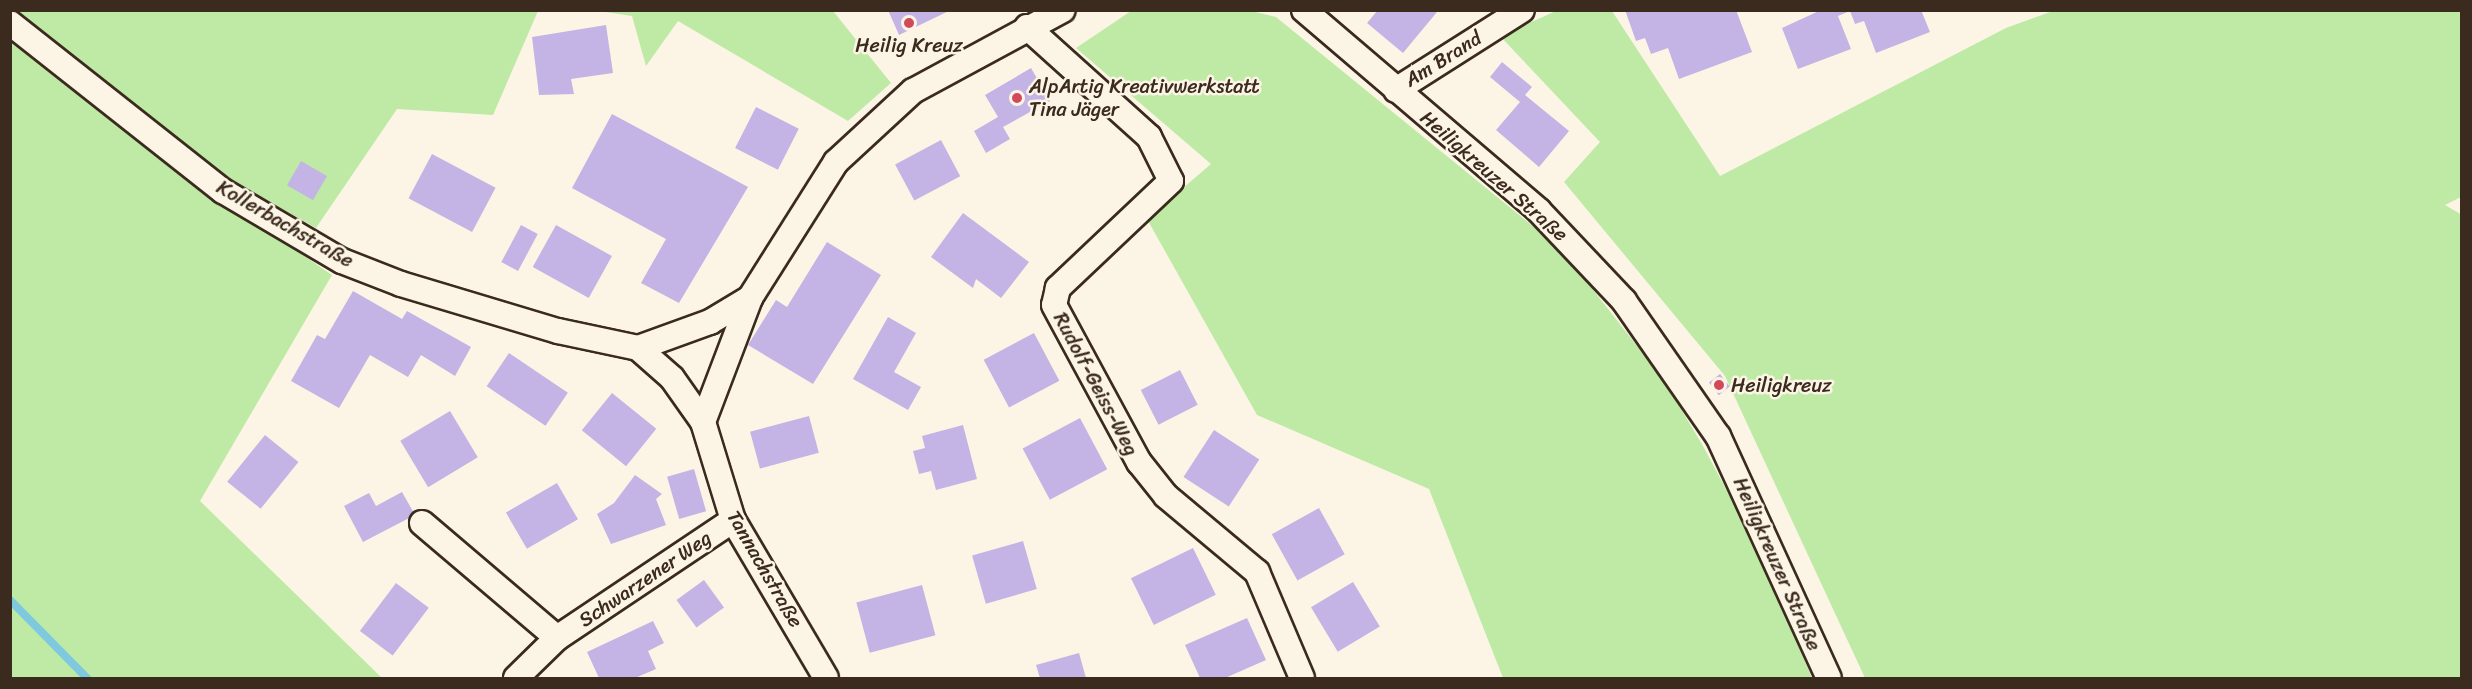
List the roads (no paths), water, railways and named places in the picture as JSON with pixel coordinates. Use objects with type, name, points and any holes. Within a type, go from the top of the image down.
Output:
[{"type":"street","points":[[703,422],[750,298],[836,162],[884,113],[1027,27],[1063,10]]},
{"type":"street","name":"Heiligkreuzer Straße","points":[[1304,10],[1539,211],[1624,301],[1676,370],[1767,534],[1829,678]]},
{"type":"street","name":"Am Brand","points":[[1396,90],[1522,10]]},
{"type":"street","name":"Kollerbachstraße","points":[[10,23],[223,191],[342,261],[558,331],[638,348]]},
{"type":"street","name":"Rudolf-Geiss-Weg","points":[[1027,27],[1149,137],[1171,180],[1058,288],[1054,305],[1139,462],[1166,496],[1257,572],[1302,678]]},
{"type":"street","points":[[638,348],[710,322],[750,298]]},
{"type":"street","name":"Tannachstraße","points":[[638,348],[672,378],[703,422],[733,520],[826,678]]},
{"type":"street","name":"Schwarzener Weg","points":[[516,678],[557,638],[733,520]]},
{"type":"street","name":"Schwarzener Weg","points":[[422,523],[557,638]]},
{"type":"waterway","points":[[10,600],[87,678]]},
{"type":"place","name":"Heilig Kreuz","points":[[909,23]]},
{"type":"place","name":"AlpArtig Kreativwerkstatt Tina Jäger","points":[[1017,98]]},
{"type":"place","name":"Heiligkreuz","points":[[1719,385]]}]
